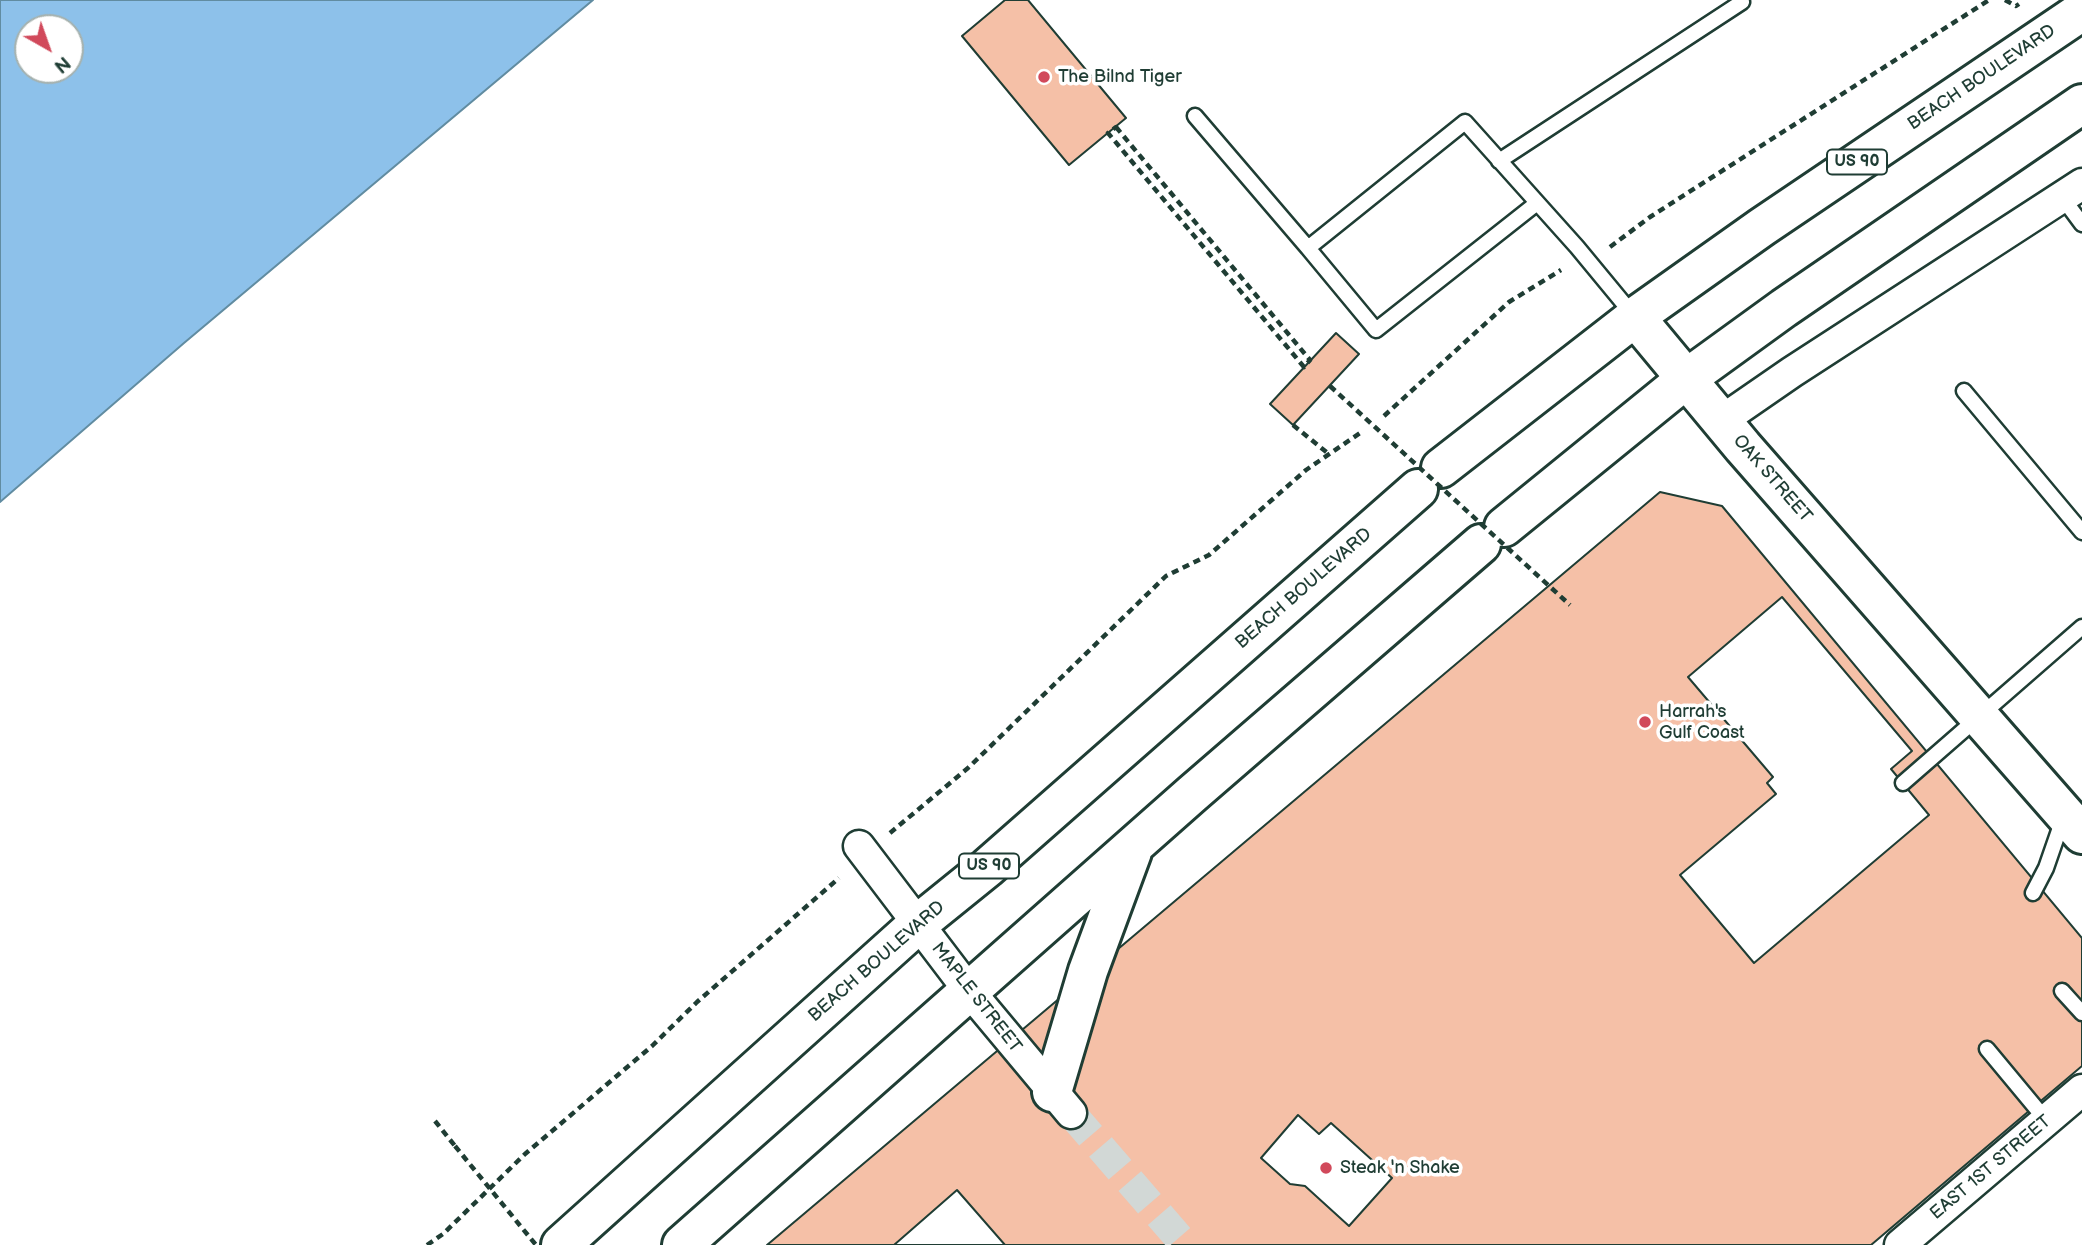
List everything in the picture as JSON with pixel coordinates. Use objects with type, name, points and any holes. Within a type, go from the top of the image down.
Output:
[{"type":"main road","name":"BEACH BOULEVARD","points":[[561,1245],[919,923],[987,868],[1429,479],[1635,317],[1773,219],[2082,11]]},
{"type":"main road","points":[[682,1245],[1134,846],[1492,536],[1686,379],[1784,308],[2082,104]]},
{"type":"main road","name":"OAK STREET","points":[[1635,317],[1721,421],[2073,824]]},
{"type":"main road","points":[[1062,1103],[1088,971],[1134,846]]},
{"type":"street","points":[[1721,421],[2072,191]]},
{"type":"street","name":"MAPLE STREET","points":[[853,859],[919,923],[970,992],[1062,1103]]},
{"type":"street","name":"EAST 1ST STREET","points":[[1900,1245],[2082,1090]]},
{"type":"lane","points":[[1499,161],[1742,2]]},
{"type":"lane","points":[[1195,116],[1376,330],[1537,202]]},
{"type":"lane","name":"OAK STREET","points":[[1308,248],[1465,122],[1635,317]]},
{"type":"lane","points":[[2072,191],[2082,224]]},
{"type":"lane","points":[[1964,391],[2082,532]]},
{"type":"lane","points":[[1903,783],[2082,627]]},
{"type":"lane","points":[[2033,893],[2073,824]]},
{"type":"lane","points":[[2062,991],[2082,1013]]},
{"type":"lane","points":[[1987,1049],[2046,1121]]},
{"type":"path","points":[[1614,245],[1650,217],[1989,0]]},
{"type":"path","points":[[2005,0],[2016,6],[2026,0]]},
{"type":"path","points":[[1116,127],[1125,137],[1310,360],[1304,368],[1116,144],[1108,133],[1116,127]]},
{"type":"path","points":[[1384,416],[1509,302],[1561,271]]},
{"type":"path","points":[[1330,386],[1570,606]]},
{"type":"path","points":[[1293,425],[1330,455]]},
{"type":"path","points":[[897,827],[968,768],[1166,576],[1209,555],[1306,470],[1360,433]]},
{"type":"path","points":[[427,1245],[443,1234],[525,1154],[652,1046],[853,859]]},
{"type":"path","points":[[435,1121],[536,1245]]},
{"type":"water","points":[[0,0],[593,0],[184,343],[0,502]]},
{"type":"building","name":"The Bilnd Tiger","points":[[1005,0],[1028,0],[1126,118],[1069,165],[962,36]]},
{"type":"building","points":[[1336,333],[1359,354],[1293,425],[1270,404]]},
{"type":"building","name":"Harrah's Gulf Coast","points":[[1660,492],[1722,506],[2082,938],[2082,1066],[1871,1245],[767,1245]]},
{"type":"building","points":[[1782,597],[1912,751],[1891,769],[1929,815],[1754,963],[1680,875],[1776,794],[1767,783],[1773,777],[1688,677]]},
{"type":"building","name":"Steak 'n Shake","points":[[1298,1115],[1319,1134],[1331,1123],[1392,1178],[1349,1226],[1305,1186],[1290,1184],[1261,1158]]},
{"type":"building","points":[[957,1190],[1005,1245],[894,1245]]},
{"type":"tunnel","points":[[1071,1113],[1185,1245]]},
{"type":"place","name":"The Bilnd Tiger","points":[[1044,77]]},
{"type":"place","name":"Harrah's Gulf Coast","points":[[1645,722]]},
{"type":"place","name":"Steak 'n Shake","points":[[1326,1168]]}]
